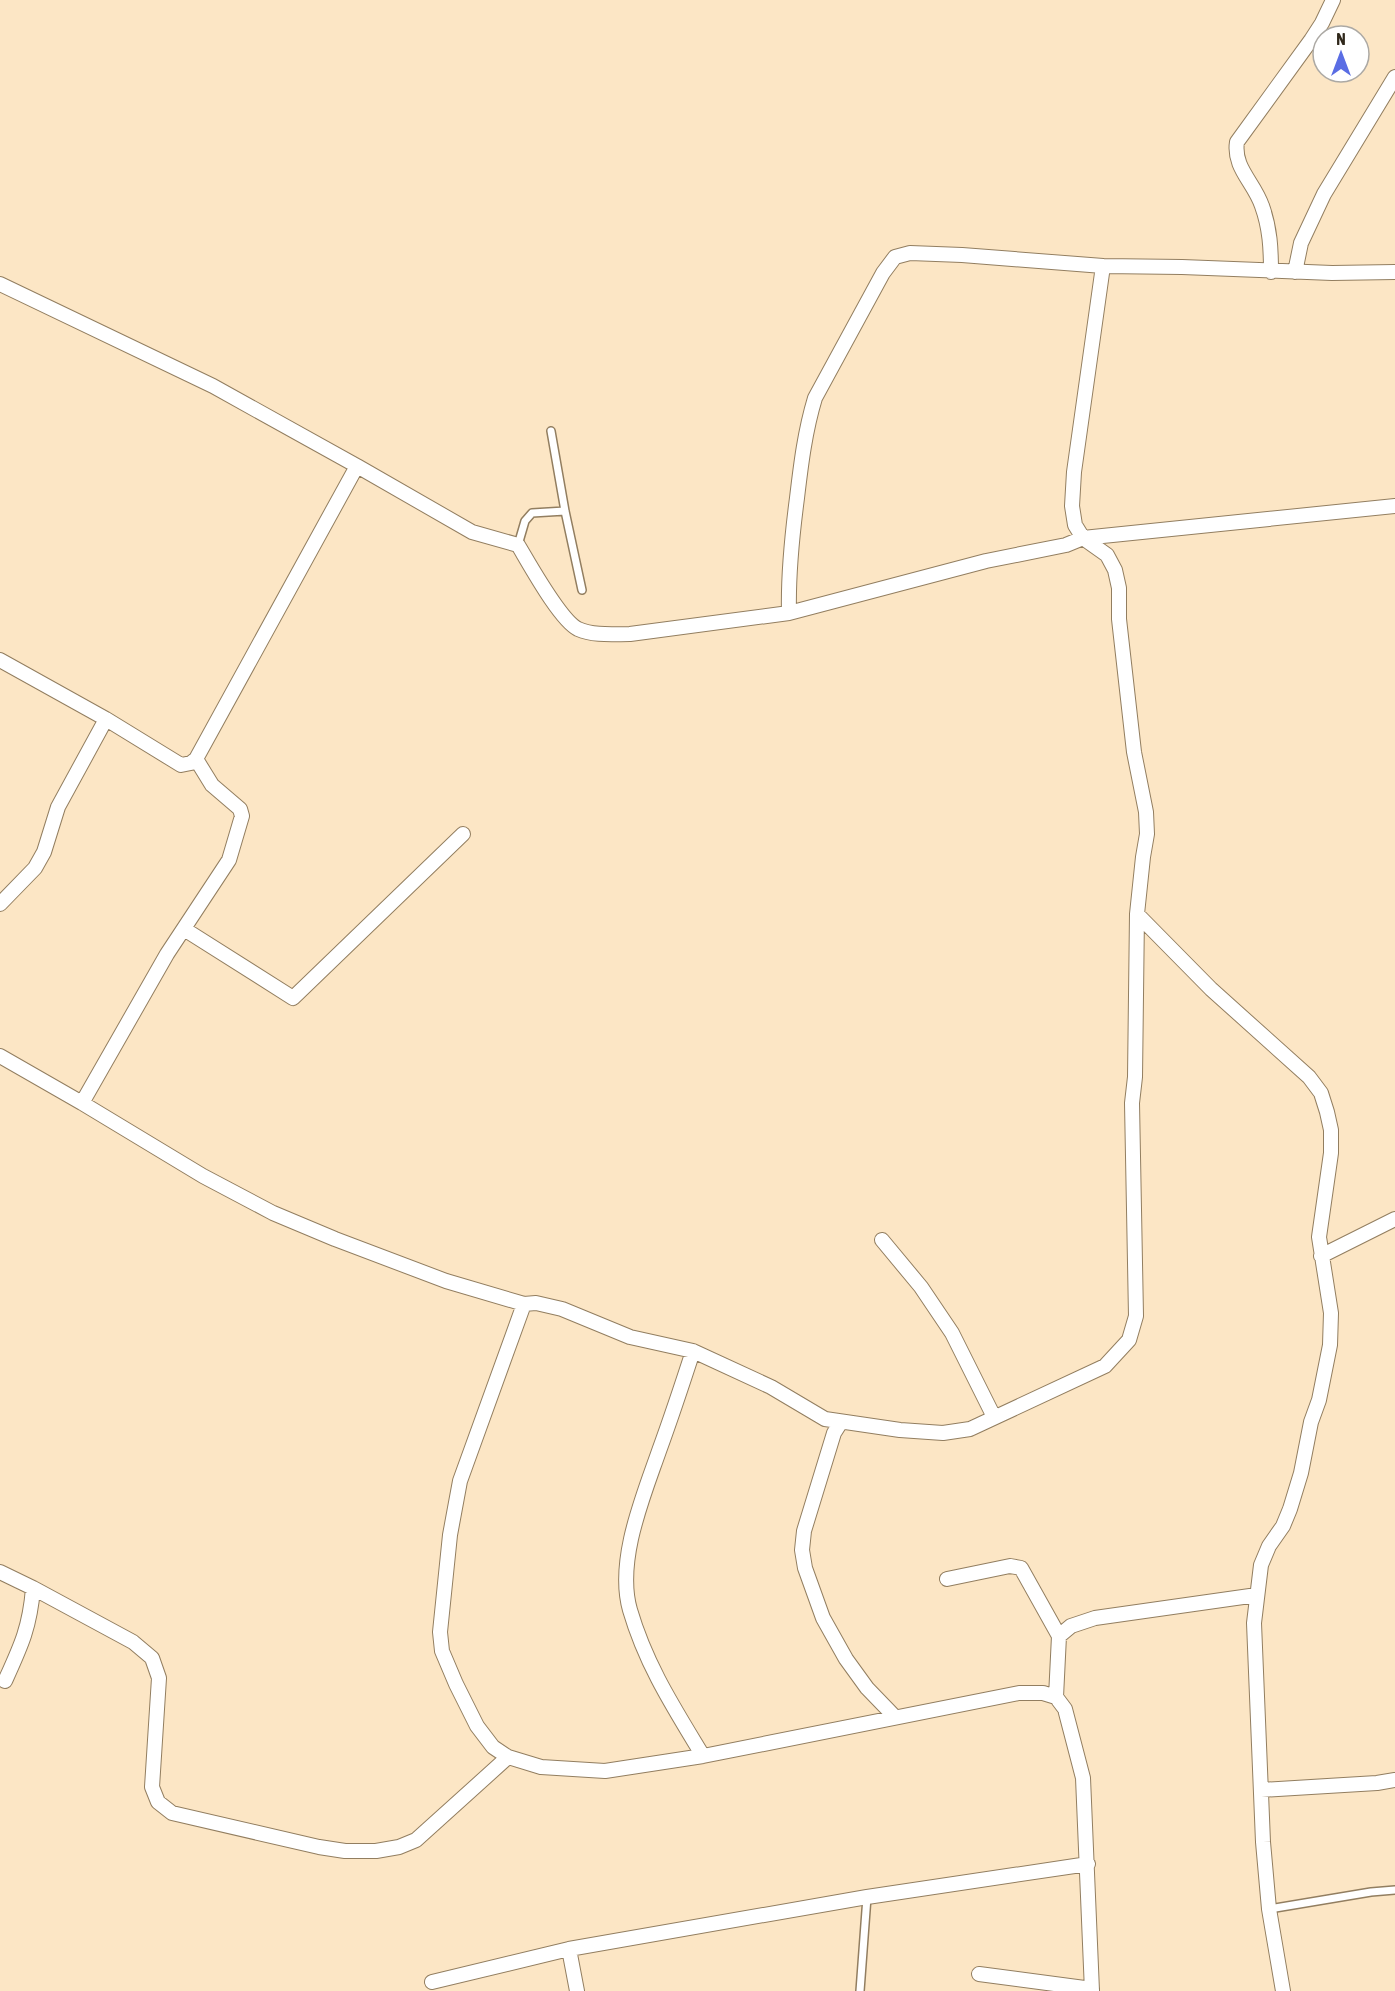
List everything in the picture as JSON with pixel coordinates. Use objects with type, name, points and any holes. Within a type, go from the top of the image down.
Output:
[{"type":"street","points":[[1271,272],[1267,220],[1253,185],[1238,164],[1237,142],[1311,40],[1333,0]]},
{"type":"street","points":[[1295,272],[1301,243],[1324,194],[1395,77]]},
{"type":"street","points":[[789,613],[791,551],[803,448],[811,411],[815,398],[894,257],[910,253],[1103,267],[1182,267],[1271,272],[1395,272]]},
{"type":"street","points":[[0,1056],[203,1176],[273,1213],[446,1281],[524,1304],[536,1303],[562,1309],[630,1337],[693,1352],[771,1387],[825,1419],[944,1433],[970,1429],[1105,1366],[1129,1340],[1136,1316],[1137,1269],[1132,1103],[1135,1077],[1137,914],[1147,834],[1146,812],[1134,752],[1119,619],[1119,588],[1115,570],[1107,555],[1083,538],[1075,525],[1072,506],[1074,472],[1103,267]]},
{"type":"street","points":[[0,284],[213,386],[472,532],[513,543],[564,617],[576,628],[589,633],[630,634],[789,613],[986,561],[1066,545],[1083,538],[1395,506]]},
{"type":"street","points":[[0,660],[106,719],[181,765],[191,764],[196,759],[357,466]]},
{"type":"street","points":[[0,904],[36,868],[44,852],[58,807],[106,719]]},
{"type":"street","points":[[82,1103],[167,954],[229,860],[242,816],[240,809],[212,785],[196,759]]},
{"type":"street","points":[[184,929],[293,998],[463,834]]},
{"type":"street","points":[[1137,914],[1211,989],[1309,1077],[1321,1093],[1328,1112],[1331,1130],[1331,1153],[1319,1226],[1321,1256],[1331,1313],[1330,1345],[1319,1400],[1311,1422],[1302,1473],[1283,1526],[1269,1546],[1261,1565],[1254,1623],[1263,1842],[1269,1909],[1283,1991]]},
{"type":"street","points":[[1321,1256],[1395,1219]]},
{"type":"street","points":[[882,1240],[921,1287],[952,1333],[994,1418]]},
{"type":"street","points":[[524,1304],[460,1481],[450,1535],[440,1632],[442,1651],[477,1726],[493,1747],[508,1757],[541,1767],[575,1771],[604,1771],[703,1756],[1019,1694],[1043,1693],[1056,1697],[1065,1709],[1083,1778],[1092,1990],[979,1974]]},
{"type":"street","points":[[693,1352],[643,1497],[633,1533],[627,1583],[630,1608],[651,1668],[703,1756]]},
{"type":"street","points":[[841,1422],[834,1433],[804,1531],[802,1550],[805,1568],[823,1618],[846,1659],[867,1688],[895,1717]]},
{"type":"street","points":[[947,1579],[1010,1566],[1021,1568],[1059,1636],[1056,1697]]},
{"type":"street","points":[[0,1572],[133,1642],[152,1658],[159,1678],[152,1787],[158,1802],[172,1813],[345,1851],[376,1851],[399,1847],[416,1840],[508,1757]]},
{"type":"street","points":[[5,1681],[25,1637],[31,1615],[33,1588]]},
{"type":"street","points":[[1059,1636],[1071,1626],[1095,1618],[1257,1595]]},
{"type":"street","points":[[1261,1790],[1395,1780]]},
{"type":"street","points":[[432,1982],[569,1949],[867,1897],[1088,1864]]},
{"type":"street","points":[[569,1949],[577,1991]]},
{"type":"lane","points":[[551,431],[582,590]]},
{"type":"lane","points":[[513,543],[525,520],[532,513],[565,511]]},
{"type":"lane","points":[[1269,1909],[1395,1890]]},
{"type":"lane","points":[[861,1991],[867,1897]]}]
